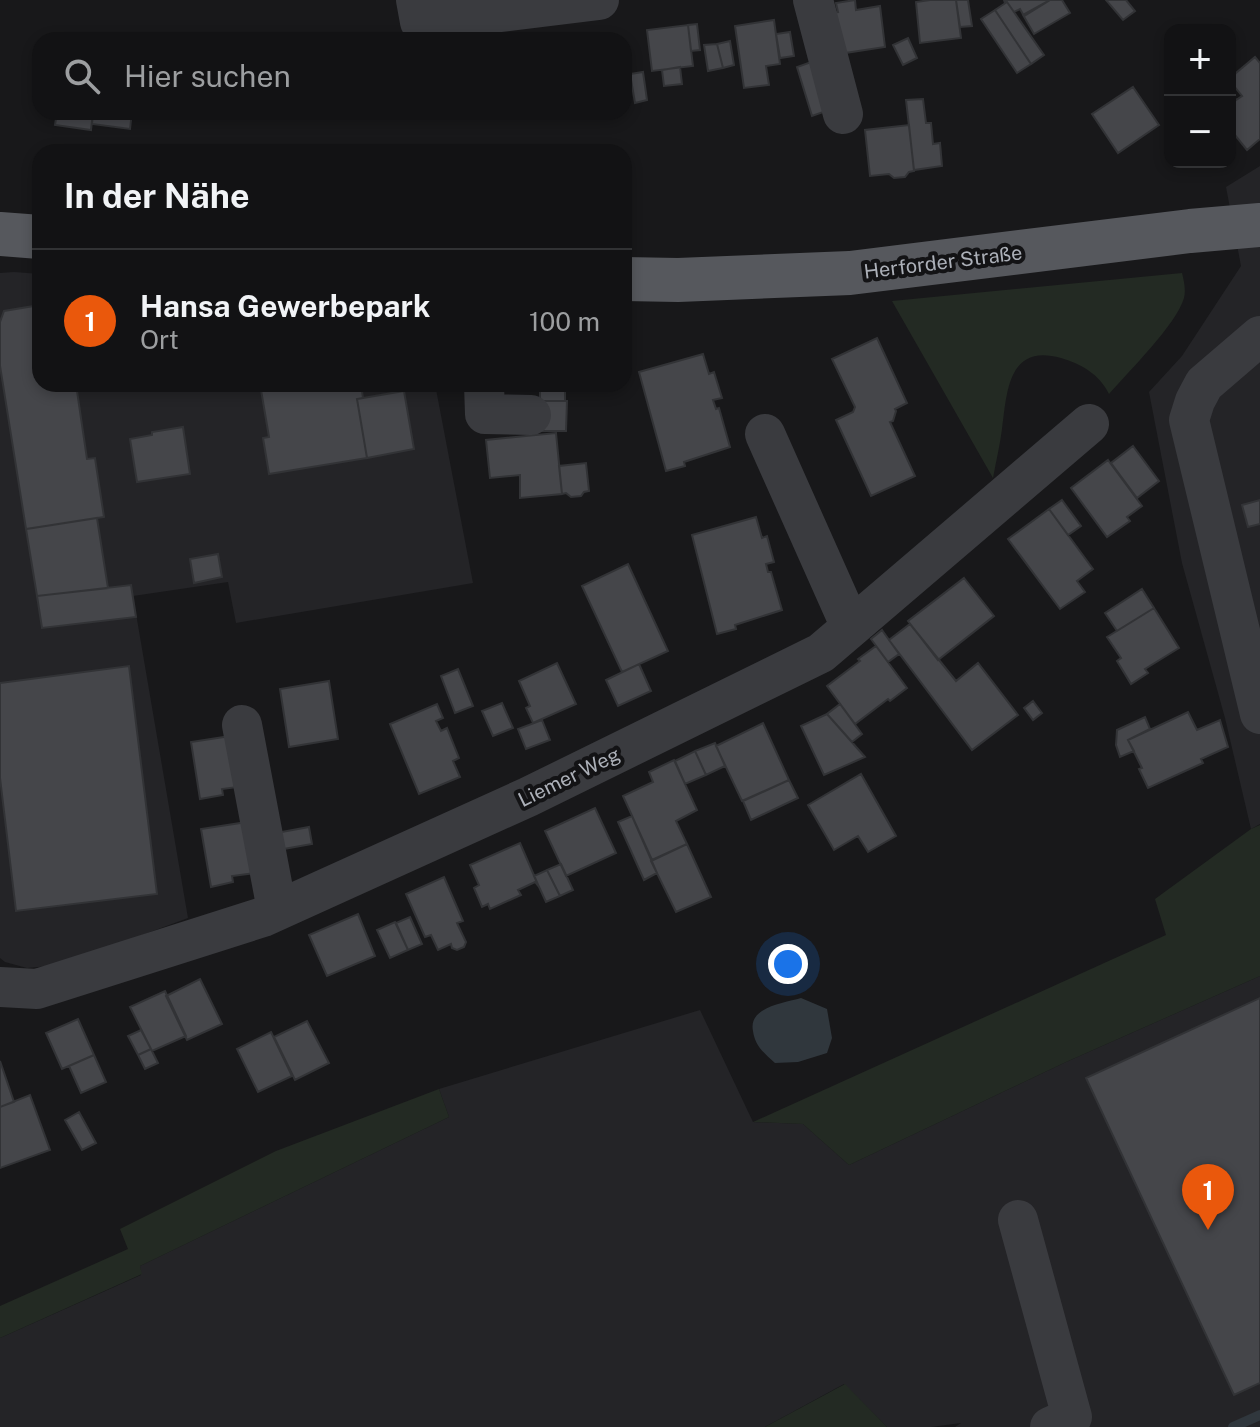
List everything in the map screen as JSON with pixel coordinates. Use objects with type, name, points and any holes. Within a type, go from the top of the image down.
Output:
[{"type":"main road","name":"Herforder Straße","points":[[632,279],[850,273],[1260,225]]},
{"type":"main road","points":[[0,234],[32,236]]},
{"type":"street","points":[[416,0],[420,22],[599,0]]},
{"type":"street","points":[[813,0],[843,114]]},
{"type":"street","points":[[1260,336],[1204,384],[1189,420],[1260,714]]},
{"type":"street","points":[[484,392],[485,414],[531,415]]},
{"type":"street","name":"Liemer Weg","points":[[0,987],[37,989],[263,917],[528,797],[821,653],[1089,424]]},
{"type":"street","points":[[765,434],[851,627]]},
{"type":"street","points":[[242,725],[277,910]]},
{"type":"street","points":[[1018,1220],[1072,1417],[1050,1427]]},
{"type":"shaded area","points":[[1260,166],[1260,824],[1251,829],[1225,718],[1182,563],[1149,392],[1182,356],[1241,266],[1226,187]]},
{"type":"shaded area","points":[[0,273],[32,273],[32,392],[437,392],[473,583],[236,623],[228,582],[133,596],[188,918],[80,958],[27,968],[0,958]]},
{"type":"shaded area","points":[[1182,273],[1184,298],[1172,321],[1109,394],[1095,376],[1069,360],[1043,355],[1020,364],[1009,386],[993,478],[892,301]]},
{"type":"shaded area","points":[[1260,825],[1260,976],[1066,1062],[849,1165],[803,1124],[753,1122],[1166,935],[1155,899]]},
{"type":"shaded area","points":[[1260,976],[1260,1427],[955,1427],[961,1423],[887,1427],[844,1384],[765,1427],[0,1427],[0,1338],[141,1275],[140,1266],[449,1117],[439,1089],[700,1010],[753,1122],[803,1124],[849,1165],[1066,1062]]},
{"type":"shaded area","points":[[801,998],[827,1009],[832,1038],[827,1053],[798,1062],[775,1063],[758,1045],[753,1023],[756,1016],[769,1007]]},
{"type":"shaded area","points":[[439,1089],[449,1117],[140,1266],[142,1274],[0,1338],[0,1306],[128,1249],[120,1229],[276,1151]]},
{"type":"shaded area","points":[[845,1384],[887,1427],[765,1427]]},
{"type":"building","points":[[855,0],[856,10],[880,6],[885,47],[832,55],[826,13],[838,12],[836,3]]},
{"type":"building","points":[[956,0],[961,38],[920,43],[916,2]]},
{"type":"building","points":[[956,0],[968,0],[972,26],[960,27]]},
{"type":"building","points":[[1004,0],[1050,0],[1024,16],[1020,9],[1014,12]]},
{"type":"building","points":[[1050,0],[1062,0],[1070,13],[1034,34],[1023,15]]},
{"type":"building","points":[[1106,0],[1126,0],[1135,11],[1123,20]]},
{"type":"building","points":[[1007,2],[1044,55],[1031,64],[995,10]]},
{"type":"building","points":[[995,10],[1031,64],[1017,73],[981,19]]},
{"type":"building","points":[[774,20],[780,64],[766,66],[769,85],[744,88],[735,26]]},
{"type":"building","points":[[697,24],[700,50],[691,51],[688,25]]},
{"type":"building","points":[[688,25],[693,66],[652,71],[647,30]]},
{"type":"building","points":[[790,32],[794,56],[780,58],[776,34]]},
{"type":"building","points":[[908,38],[917,58],[903,65],[893,45]]},
{"type":"building","points":[[730,41],[734,65],[723,68],[717,44]]},
{"type":"building","points":[[717,44],[723,68],[708,71],[704,45]]},
{"type":"building","points":[[1255,57],[1260,63],[1260,139],[1247,150],[1236,136],[1236,100],[1242,96],[1236,88],[1236,73]]},
{"type":"building","points":[[814,61],[829,110],[812,116],[797,67]]},
{"type":"building","points":[[680,67],[682,84],[664,86],[662,70]]},
{"type":"building","points":[[643,72],[647,100],[635,103],[632,74]]},
{"type":"building","points":[[1133,87],[1159,125],[1118,153],[1092,114]]},
{"type":"building","points":[[923,99],[926,123],[931,123],[933,144],[940,143],[942,166],[914,170],[906,100]]},
{"type":"building","points":[[56,120],[92,120],[91,130],[55,125]]},
{"type":"building","points":[[92,120],[131,120],[130,129],[92,124]]},
{"type":"building","points":[[909,125],[914,171],[905,177],[894,178],[889,174],[870,176],[865,130]]},
{"type":"building","points":[[32,306],[32,392],[77,392],[87,459],[95,458],[104,517],[26,529],[0,366],[0,322],[4,311]]},
{"type":"building","points":[[877,338],[907,403],[895,409],[893,421],[890,422],[915,476],[871,496],[836,420],[853,412],[855,407],[832,359]]},
{"type":"building","points":[[703,354],[709,374],[714,372],[722,398],[713,400],[716,409],[719,408],[730,447],[666,471],[639,372]]},
{"type":"building","points":[[261,392],[362,392],[363,398],[357,399],[367,458],[269,474],[263,438],[269,437]]},
{"type":"building","points":[[404,392],[414,449],[367,458],[357,399]]},
{"type":"building","points":[[540,392],[565,392],[565,401],[540,401]]},
{"type":"building","points":[[542,401],[567,401],[566,431],[542,431]]},
{"type":"building","points":[[183,427],[190,474],[137,482],[130,439]]},
{"type":"building","points":[[556,433],[562,494],[520,498],[520,475],[490,478],[486,440]]},
{"type":"building","points":[[1133,446],[1159,481],[1137,498],[1111,463]]},
{"type":"building","points":[[1108,460],[1142,506],[1127,517],[1130,521],[1107,537],[1071,488]]},
{"type":"building","points":[[586,463],[589,491],[581,496],[562,494],[559,466]]},
{"type":"building","points":[[1062,500],[1081,526],[1068,535],[1049,509]]},
{"type":"building","points":[[1260,500],[1260,524],[1248,527],[1242,505]]},
{"type":"building","points":[[1049,509],[1093,569],[1077,581],[1085,592],[1060,609],[1008,539]]},
{"type":"building","points":[[756,517],[762,538],[767,536],[774,562],[766,564],[782,610],[717,634],[692,535]]},
{"type":"building","points":[[97,518],[108,588],[37,596],[26,529]]},
{"type":"building","points":[[218,554],[222,577],[194,583],[190,559]]},
{"type":"building","points":[[628,564],[668,651],[622,672],[582,586]]},
{"type":"building","points":[[964,578],[994,616],[938,660],[908,621]]},
{"type":"building","points":[[131,585],[136,617],[42,628],[37,596]]},
{"type":"building","points":[[1142,589],[1154,608],[1117,631],[1105,613]]},
{"type":"building","points":[[1154,608],[1179,648],[1145,669],[1148,673],[1131,684],[1117,661],[1121,658],[1107,637]]},
{"type":"building","points":[[910,624],[956,681],[978,663],[1018,715],[972,750],[889,640]]},
{"type":"building","points":[[882,630],[899,654],[888,662],[871,639]]},
{"type":"building","points":[[876,646],[907,688],[855,724],[827,686]]},
{"type":"building","points":[[557,663],[576,704],[533,723],[526,708],[530,706],[519,681]]},
{"type":"building","points":[[639,664],[651,691],[618,706],[606,680]]},
{"type":"building","points":[[129,666],[157,894],[16,911],[0,778],[0,683]]},
{"type":"building","points":[[458,669],[473,706],[455,713],[441,676]]},
{"type":"building","points":[[329,681],[338,739],[289,747],[280,689]]},
{"type":"building","points":[[1033,701],[1042,713],[1033,720],[1024,708]]},
{"type":"building","points":[[502,703],[513,728],[493,736],[482,711]]},
{"type":"building","points":[[437,704],[443,718],[436,721],[441,731],[447,728],[459,758],[453,761],[460,777],[419,794],[390,724]]},
{"type":"building","points":[[840,704],[862,734],[852,742],[827,714]]},
{"type":"building","points":[[1188,712],[1197,730],[1220,720],[1228,747],[1201,759],[1203,763],[1148,788],[1128,740]]},
{"type":"building","points":[[827,714],[865,757],[824,775],[801,726]]},
{"type":"building","points":[[1145,717],[1150,729],[1128,740],[1134,751],[1120,757],[1116,745],[1117,730]]},
{"type":"building","points":[[542,720],[550,740],[526,749],[518,729]]},
{"type":"building","points":[[763,723],[789,780],[742,801],[716,746]]},
{"type":"building","points":[[237,735],[245,786],[222,789],[223,795],[200,799],[191,742]]},
{"type":"building","points":[[715,743],[725,766],[706,775],[695,751]]},
{"type":"building","points":[[695,751],[706,775],[685,784],[675,761]]},
{"type":"building","points":[[674,760],[697,810],[676,821],[687,844],[652,860],[623,796],[653,782],[649,772]]},
{"type":"building","points":[[861,774],[896,836],[868,852],[858,836],[834,850],[808,805]]},
{"type":"building","points":[[789,780],[798,798],[751,820],[743,801]]},
{"type":"building","points":[[595,808],[616,853],[566,876],[545,831]]},
{"type":"building","points":[[632,816],[657,873],[644,880],[618,822]]},
{"type":"building","points":[[247,822],[255,873],[232,876],[233,882],[211,887],[201,829]]},
{"type":"building","points":[[309,827],[312,844],[278,850],[276,833]]},
{"type":"building","points":[[520,843],[539,887],[535,882],[518,890],[521,895],[490,909],[488,904],[482,907],[474,888],[479,885],[470,865]]},
{"type":"building","points":[[687,844],[711,897],[676,912],[651,861]]},
{"type":"building","points":[[561,864],[573,890],[560,896],[547,870]]},
{"type":"building","points":[[547,870],[560,896],[546,902],[534,876]]},
{"type":"building","points":[[444,877],[463,921],[457,923],[466,942],[464,947],[457,950],[451,944],[438,950],[431,935],[425,937],[406,894]]},
{"type":"building","points":[[358,914],[375,956],[327,976],[309,935]]},
{"type":"building","points":[[410,917],[422,944],[408,950],[396,923]]},
{"type":"building","points":[[395,922],[408,950],[390,958],[377,930]]},
{"type":"building","points":[[200,979],[222,1024],[187,1040],[166,996]]},
{"type":"building","points":[[165,991],[186,1036],[152,1051],[130,1007]]},
{"type":"building","points":[[1260,998],[1260,1383],[1234,1395],[1086,1078]]},
{"type":"building","points":[[78,1019],[94,1055],[62,1069],[46,1033]]},
{"type":"building","points":[[307,1021],[329,1063],[295,1080],[274,1037]]},
{"type":"building","points":[[141,1030],[151,1049],[138,1055],[128,1036]]},
{"type":"building","points":[[271,1032],[292,1076],[258,1092],[237,1049]]},
{"type":"building","points":[[151,1049],[158,1063],[145,1069],[138,1055]]},
{"type":"building","points":[[94,1055],[106,1082],[81,1093],[69,1066]]},
{"type":"building","points":[[0,1061],[14,1102],[0,1107]]},
{"type":"building","points":[[30,1095],[50,1150],[0,1168],[0,1107]]},
{"type":"building","points":[[79,1112],[96,1143],[82,1150],[65,1120]]},
{"type":"waterway","points":[[1233,1427],[1260,1415]]},
{"type":"place","name":"Hansa Gewerbepark","points":[[1208,1230]]}]
